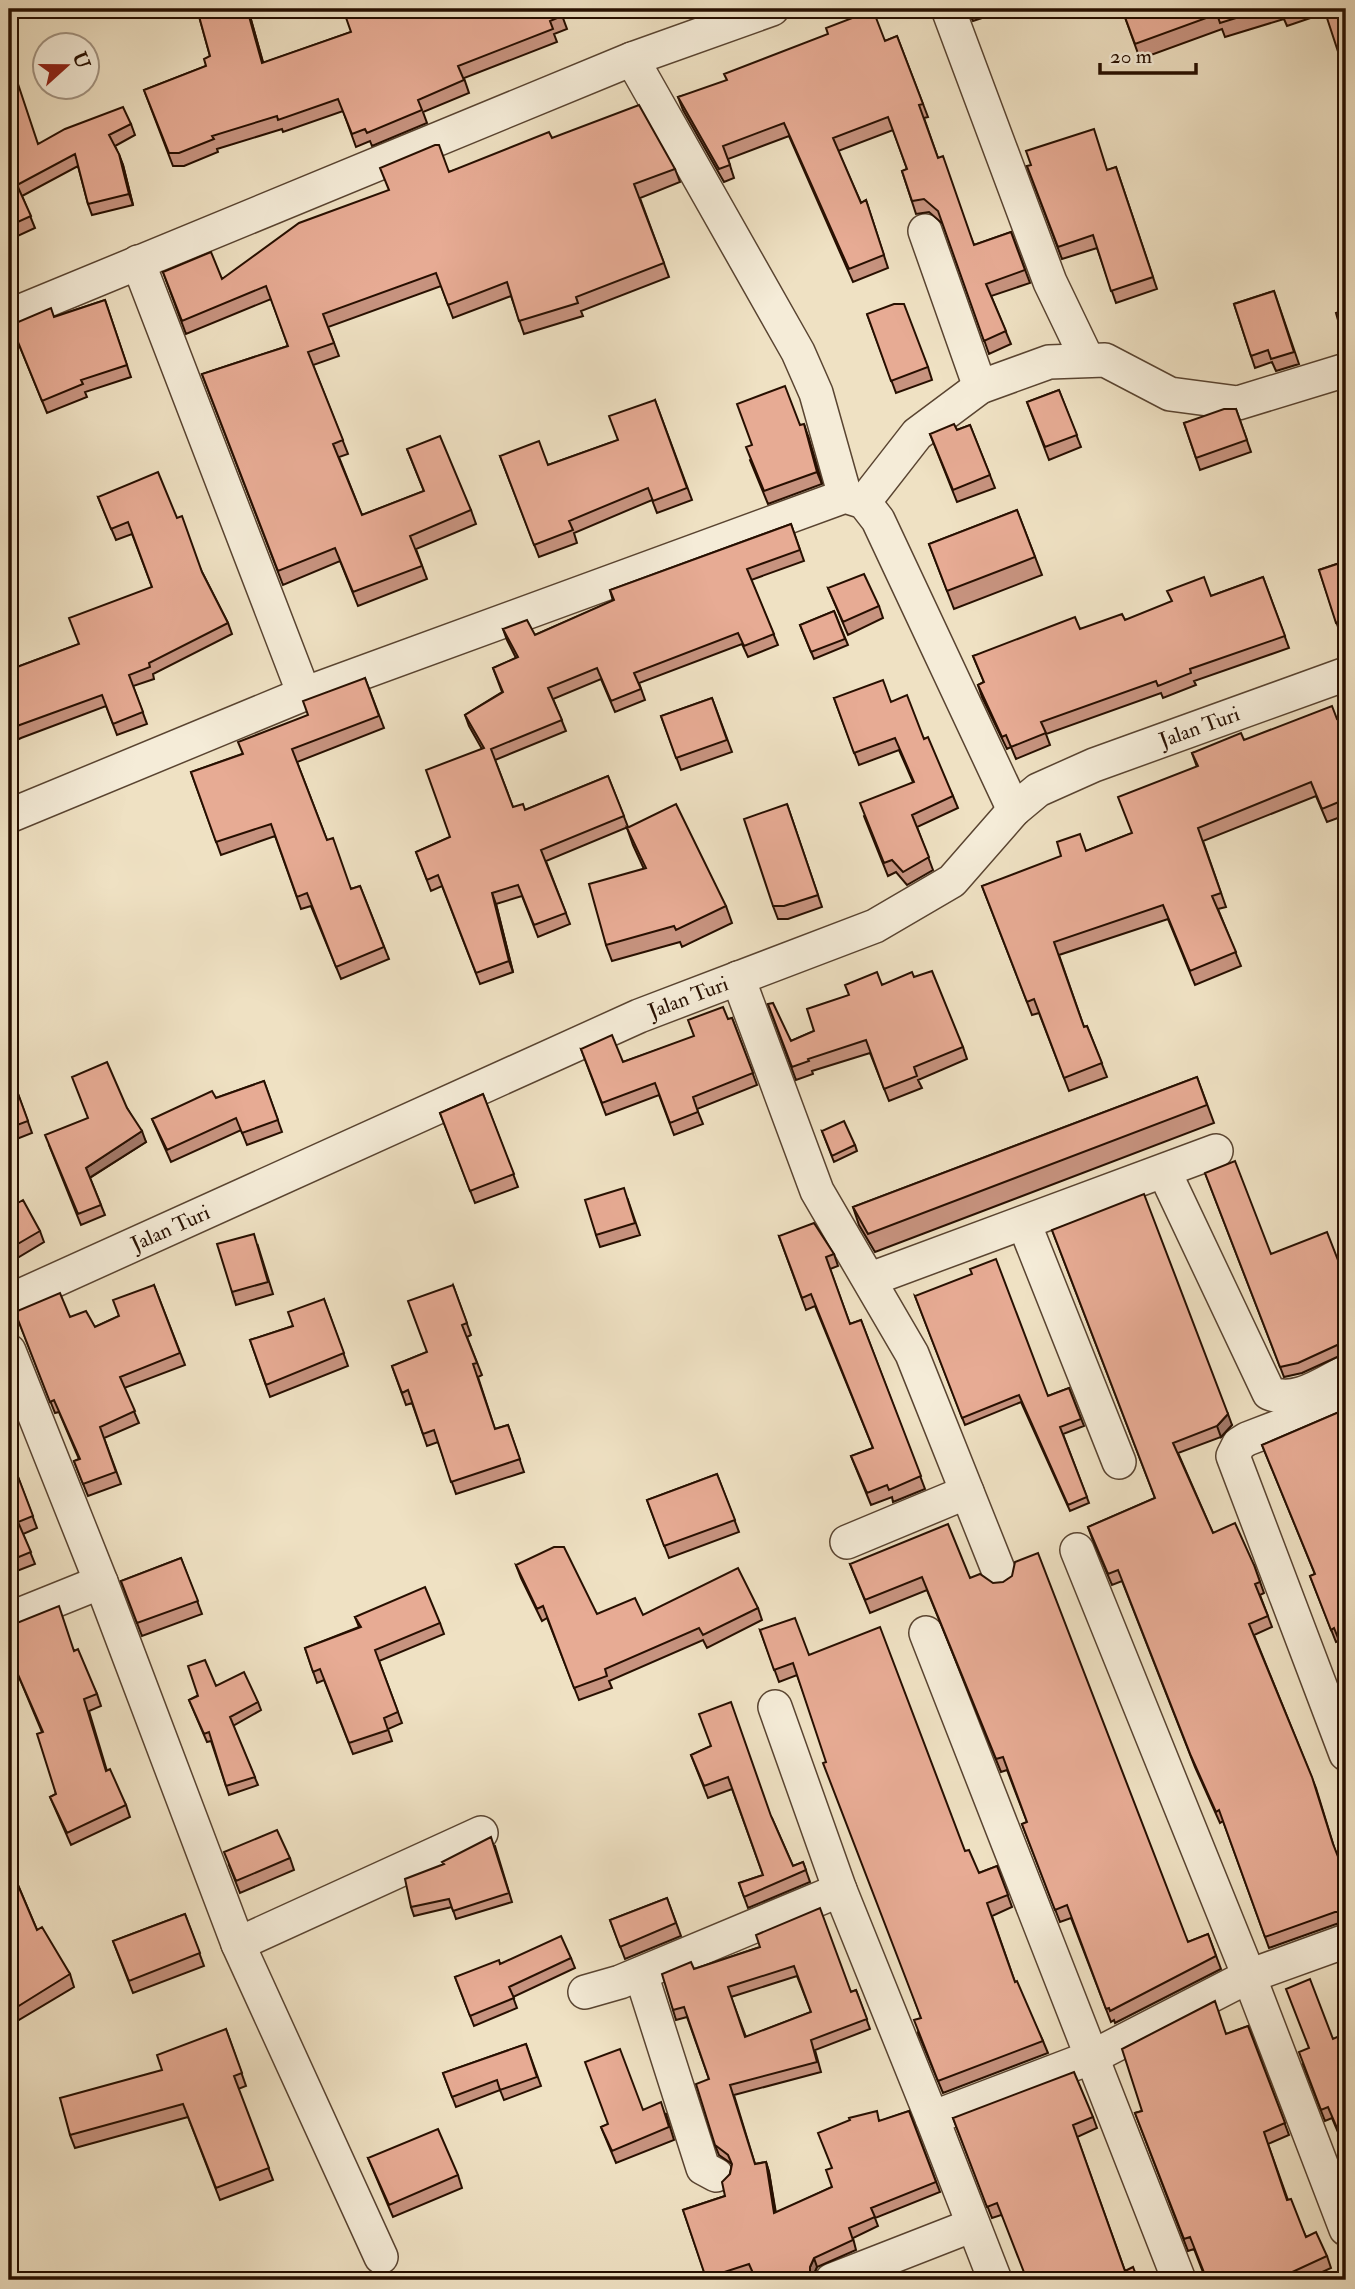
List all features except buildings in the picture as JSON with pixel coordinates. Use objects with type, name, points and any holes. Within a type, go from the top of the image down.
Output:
[{"type":"street","points":[[9,316],[632,59],[772,9]]},
{"type":"street","points":[[948,9],[1050,282],[1087,359]]},
{"type":"street","points":[[632,59],[798,352],[816,393],[854,499],[878,520],[1014,810]]},
{"type":"street","points":[[925,231],[980,387]]},
{"type":"street","points":[[138,262],[304,694]]},
{"type":"street","points":[[9,816],[304,694],[854,499],[917,434],[980,387],[1049,362],[1105,360],[1170,394],[1238,403],[1346,370]]},
{"type":"street","name":"Jalan Turi","points":[[9,1301],[639,1016],[875,926],[952,881],[1014,810],[1038,790],[1094,765],[1346,674]]},
{"type":"street","points":[[738,978],[817,1191],[871,1279],[912,1354],[1001,1577]]},
{"type":"street","points":[[871,1279],[1216,1152]]},
{"type":"street","points":[[1164,1171],[1269,1393],[1281,1398],[1295,1397],[1346,1372]]},
{"type":"street","points":[[1024,1223],[1119,1462]]},
{"type":"street","points":[[9,1350],[101,1581],[237,1944],[382,2257]]},
{"type":"street","points":[[1346,1401],[1247,1439],[1239,1444],[1233,1456],[1346,1754]]},
{"type":"street","points":[[847,1542],[967,1492]]},
{"type":"street","points":[[1077,1550],[1250,1976],[1346,2229]]},
{"type":"street","points":[[9,1619],[101,1581]]},
{"type":"street","points":[[926,1633],[1180,2280]]},
{"type":"street","points":[[775,1707],[840,1890],[995,2280]]},
{"type":"street","points":[[237,1944],[481,1833]]},
{"type":"street","points":[[585,1992],[641,1974],[840,1890]]},
{"type":"street","points":[[932,2119],[1092,2057],[1250,1976],[1346,1941]]},
{"type":"street","points":[[641,1974],[703,2168],[716,2175]]},
{"type":"street","points":[[832,2280],[973,2225]]}]
